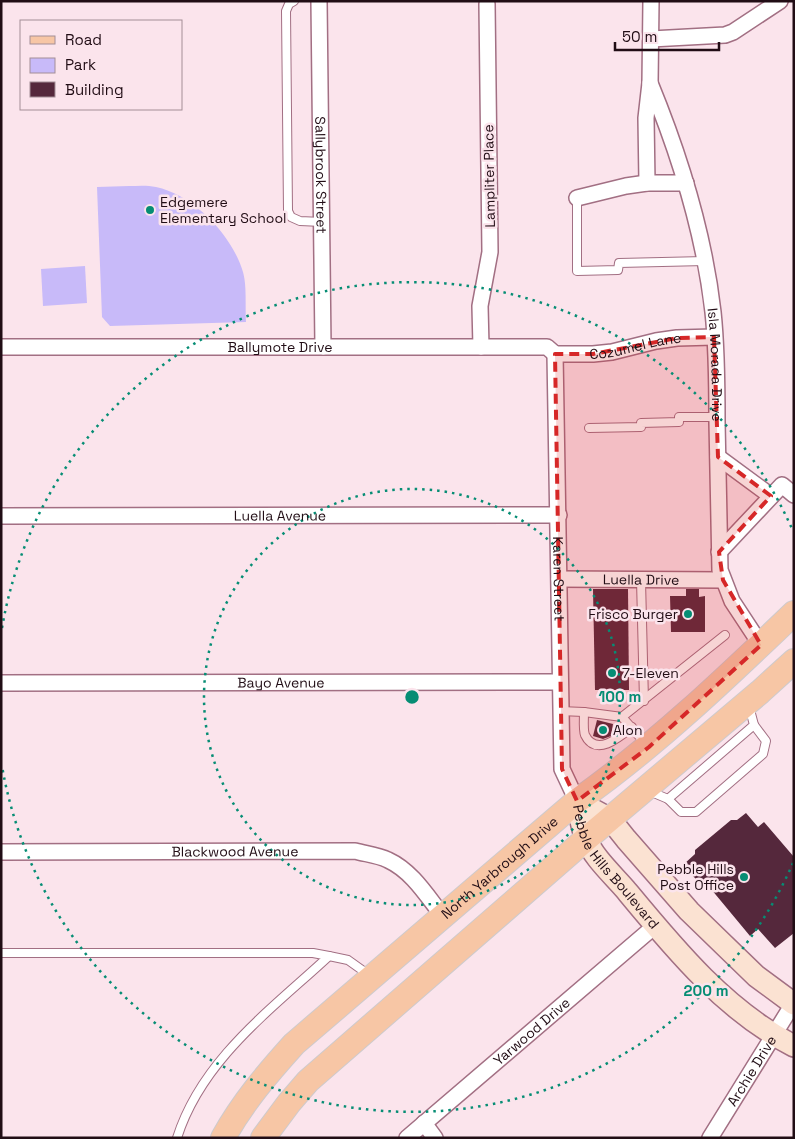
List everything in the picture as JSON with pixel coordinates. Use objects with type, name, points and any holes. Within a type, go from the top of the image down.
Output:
[{"type":"main road","name":"North Yarbrough Drive","points":[[223,1138],[235,1116],[268,1072],[294,1044],[577,801],[614,775],[648,747],[794,613]]},
{"type":"main road","points":[[263,1138],[308,1081],[793,662]]},
{"type":"main road","name":"Pebble Hills Boulevard","points":[[577,801],[610,819],[689,911],[756,976],[793,1004]]},
{"type":"main road","name":"Pebble Hills Boulevard","points":[[577,801],[586,839],[598,858],[671,945],[695,971],[755,1022],[794,1046]]},
{"type":"main road","points":[[268,1072],[294,1097]]},
{"type":"street","name":"Sallybrook Street","points":[[319,1],[323,347]]},
{"type":"street","name":"Isla Morada Drive","points":[[647,183],[646,118],[650,83],[651,1]]},
{"type":"street","points":[[651,39],[725,35],[733,32],[780,1]]},
{"type":"street","name":"Lampliter Place","points":[[480,347],[480,306],[490,252],[487,4]]},
{"type":"street","name":"Isla Morada Drive","points":[[650,83],[669,128],[686,183],[705,261],[713,313],[720,570],[732,601],[761,645]]},
{"type":"street","points":[[577,198],[647,183],[686,183]]},
{"type":"street","name":"Cozumel Lane","points":[[555,354],[612,352],[656,341],[677,338],[714,337]]},
{"type":"street","name":"Ballymote Drive","points":[[1,347],[547,347],[555,354]]},
{"type":"street","name":"Karen Street","points":[[555,354],[562,769],[577,801]]},
{"type":"street","points":[[718,457],[771,496]]},
{"type":"street","points":[[720,552],[782,485],[794,495]]},
{"type":"street","name":"Luella Avenue","points":[[1,516],[559,515]]},
{"type":"street","name":"Luella Drive","points":[[559,580],[723,580]]},
{"type":"street","name":"Bayo Avenue","points":[[1,683],[560,682]]},
{"type":"street","name":"Blackwood Avenue","points":[[1,852],[355,851],[378,856],[400,867],[418,884],[442,915]]},
{"type":"street","name":"Yarwood Drive","points":[[407,1138],[656,925]]},
{"type":"street","name":"Archie Drive","points":[[710,1138],[793,1004]]},
{"type":"street","points":[[424,1123],[436,1138]]},
{"type":"lane","points":[[294,1],[289,4],[286,11],[288,211],[291,218],[300,221],[322,222]]},
{"type":"lane","points":[[577,198],[578,271],[618,270],[619,263],[705,261]]},
{"type":"lane","points":[[589,428],[641,427],[641,423],[679,422],[679,417],[717,417]]},
{"type":"lane","points":[[641,580],[644,701]]},
{"type":"lane","points":[[622,717],[725,635]]},
{"type":"lane","points":[[645,790],[668,799],[681,812],[696,812],[763,754],[766,741],[754,725],[748,702]]},
{"type":"lane","points":[[560,711],[622,717],[648,747]]},
{"type":"lane","points":[[584,712],[585,735],[591,742],[602,746],[612,742],[632,727]]},
{"type":"lane","points":[[668,799],[754,725]]},
{"type":"lane","points":[[1,953],[314,953],[348,960],[372,977]]},
{"type":"lane","points":[[177,1138],[182,1121],[196,1095],[232,1047],[277,1002],[329,956]]},
{"type":"highlighted area","points":[[714,337],[718,457],[771,496],[719,552],[723,580],[761,645],[649,747],[577,801],[562,769],[555,354],[593,354],[677,338]]},
{"type":"green space","points":[[146,186],[170,191],[184,198],[210,219],[221,231],[238,258],[243,272],[246,322],[110,326],[102,317],[97,187]]},
{"type":"green space","points":[[85,266],[87,303],[43,306],[41,269]]},
{"type":"building","points":[[593,589],[628,589],[629,690],[595,690]]},
{"type":"building","name":"Frisco Burger","points":[[686,589],[699,589],[699,597],[705,596],[705,632],[671,632],[670,596],[686,596]]},
{"type":"building","name":"Alon","points":[[597,720],[613,724],[611,736],[603,739],[593,736]]},
{"type":"building","name":"Pebble Hills Post Office","points":[[746,813],[758,827],[764,822],[794,857],[794,933],[775,948],[758,929],[750,936],[711,889],[705,889],[683,865],[695,854],[695,850],[731,820],[737,820]]},
{"type":"place","name":"Edgemere Elementary School","points":[[150,210]]},
{"type":"place","name":"Frisco Burger","points":[[688,614]]},
{"type":"place","name":"7-Eleven","points":[[612,673]]},
{"type":"place","name":"Alon","points":[[603,730]]},
{"type":"place","name":"Pebble Hills Post Office","points":[[744,877]]}]
